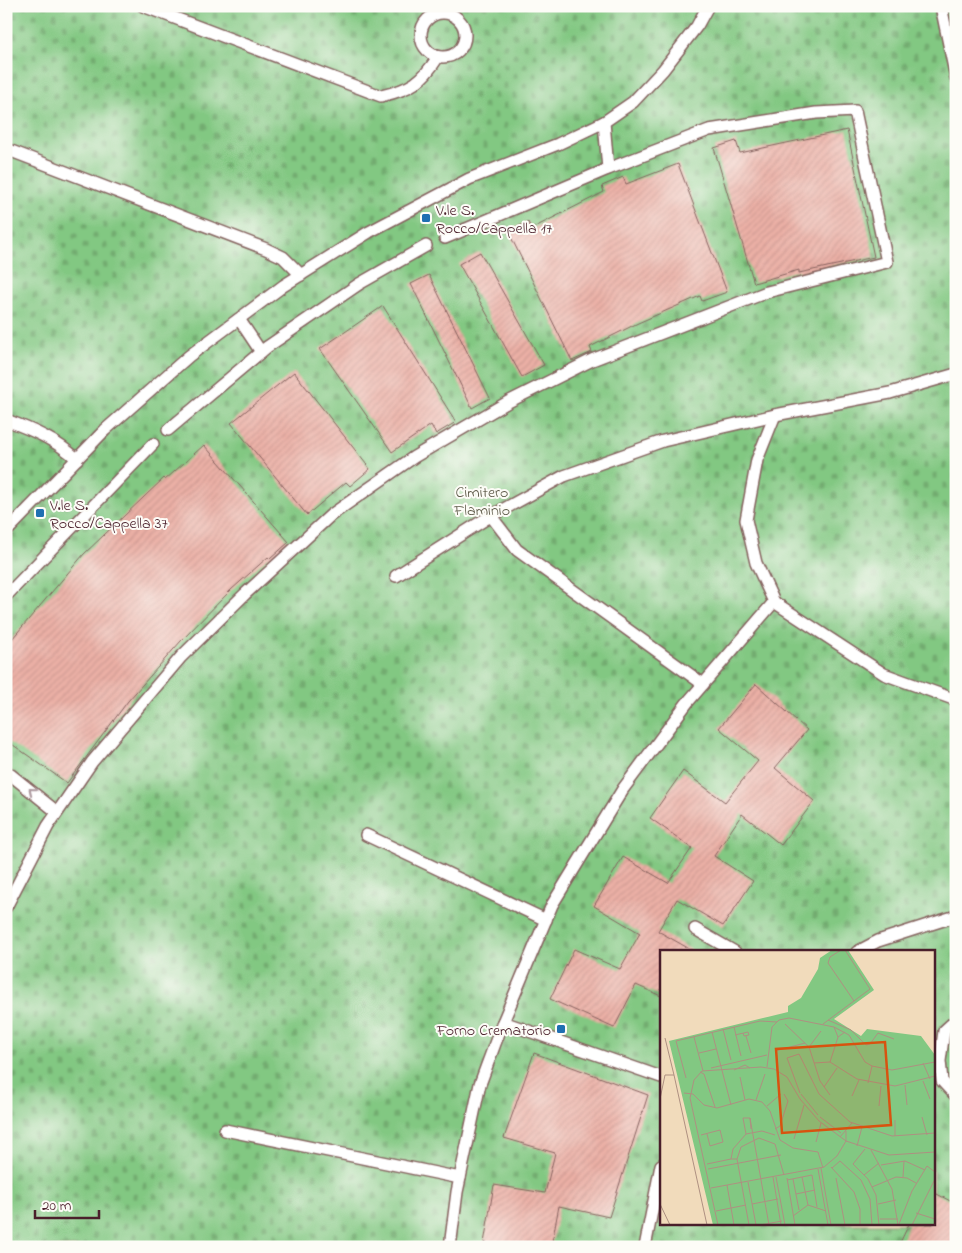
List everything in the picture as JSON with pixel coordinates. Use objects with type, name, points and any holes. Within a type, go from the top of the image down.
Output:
[{"type":"lane","points":[[143,6],[381,96],[404,91],[420,81],[438,57]]},
{"type":"lane","points":[[6,532],[105,430],[190,356],[300,275],[370,232],[469,178],[558,144],[604,122],[633,102],[664,70],[697,26],[708,6]]},
{"type":"lane","points":[[941,6],[956,78]]},
{"type":"lane","points":[[439,9],[454,15],[464,26],[465,40],[458,52],[445,57],[438,57],[425,48],[421,34],[427,20],[439,9]]},
{"type":"lane","points":[[6,908],[57,812],[92,762],[181,657],[211,626],[331,515],[414,458],[508,402],[592,360],[767,292],[887,262],[856,111],[816,113],[709,130],[608,169],[445,238]]},
{"type":"lane","points":[[604,122],[608,169]]},
{"type":"lane","points":[[6,149],[266,249],[283,257],[300,275]]},
{"type":"lane","points":[[168,430],[261,352],[360,284],[426,246]]},
{"type":"lane","points":[[239,319],[261,352]]},
{"type":"lane","points":[[396,576],[491,516],[564,476],[663,441],[775,415],[890,393],[956,374]]},
{"type":"lane","points":[[775,415],[757,460],[746,520],[756,563],[774,602],[884,674],[956,700]]},
{"type":"lane","points":[[6,420],[40,433],[62,446],[77,459]]},
{"type":"lane","points":[[6,596],[84,513],[153,444]]},
{"type":"lane","points":[[491,516],[517,550],[703,684]]},
{"type":"lane","points":[[450,1247],[460,1178],[480,1084],[503,1022],[552,905],[623,789],[703,684],[774,602]]},
{"type":"lane","points":[[6,771],[57,812]]},
{"type":"lane","points":[[366,835],[546,920]]},
{"type":"lane","points":[[861,950],[878,941],[956,916]]},
{"type":"lane","points":[[695,929],[732,950]]},
{"type":"lane","points":[[956,1020],[944,1032],[940,1061],[942,1081],[956,1096]]},
{"type":"lane","points":[[503,1022],[660,1076]]},
{"type":"lane","points":[[225,1130],[460,1178]]},
{"type":"lane","points":[[645,1247],[660,1170]]},
{"type":"green space","name":"Cimitero Flaminio","points":[[6,6],[956,6],[956,1247],[6,1247]]},
{"type":"building","points":[[847,130],[874,257],[799,273],[799,270],[754,283],[714,148],[736,141],[740,153]]},
{"type":"building","points":[[678,164],[727,292],[702,301],[700,296],[638,323],[590,347],[592,352],[572,361],[508,231],[528,222],[531,229],[604,192],[602,186],[623,177],[626,184]]},
{"type":"building","points":[[480,252],[544,365],[522,377],[459,264]]},
{"type":"building","points":[[429,275],[490,398],[472,408],[411,284]]},
{"type":"building","points":[[383,306],[456,422],[436,434],[431,425],[392,452],[320,349]]},
{"type":"building","points":[[294,372],[370,469],[350,486],[346,482],[307,515],[231,423]]},
{"type":"building","points":[[204,445],[289,542],[270,559],[268,557],[231,590],[181,641],[128,701],[67,783],[6,740],[6,646],[84,554],[164,478],[165,480]]},
{"type":"building","points":[[756,684],[807,730],[775,768],[814,801],[781,845],[742,814],[714,856],[753,881],[723,926],[677,899],[658,931],[691,950],[660,950],[660,996],[636,985],[614,1028],[550,999],[574,949],[620,969],[640,933],[594,906],[623,857],[668,883],[692,848],[650,818],[683,771],[725,802],[758,761],[719,728]]},
{"type":"building","points":[[534,1053],[648,1095],[609,1217],[559,1206],[551,1247],[514,1247],[484,1243],[494,1185],[545,1193],[555,1153],[504,1138]]},
{"type":"building","points":[[934,1193],[956,1204],[956,1247],[898,1247],[908,1226],[934,1226]]},
{"type":"place","name":"V.le S. Rocco/Cappella 17","points":[[426,218]]},
{"type":"place","name":"V.le S. Rocco/Cappella 37","points":[[40,513]]},
{"type":"place","name":"Forno Crematorio","points":[[561,1029]]}]
